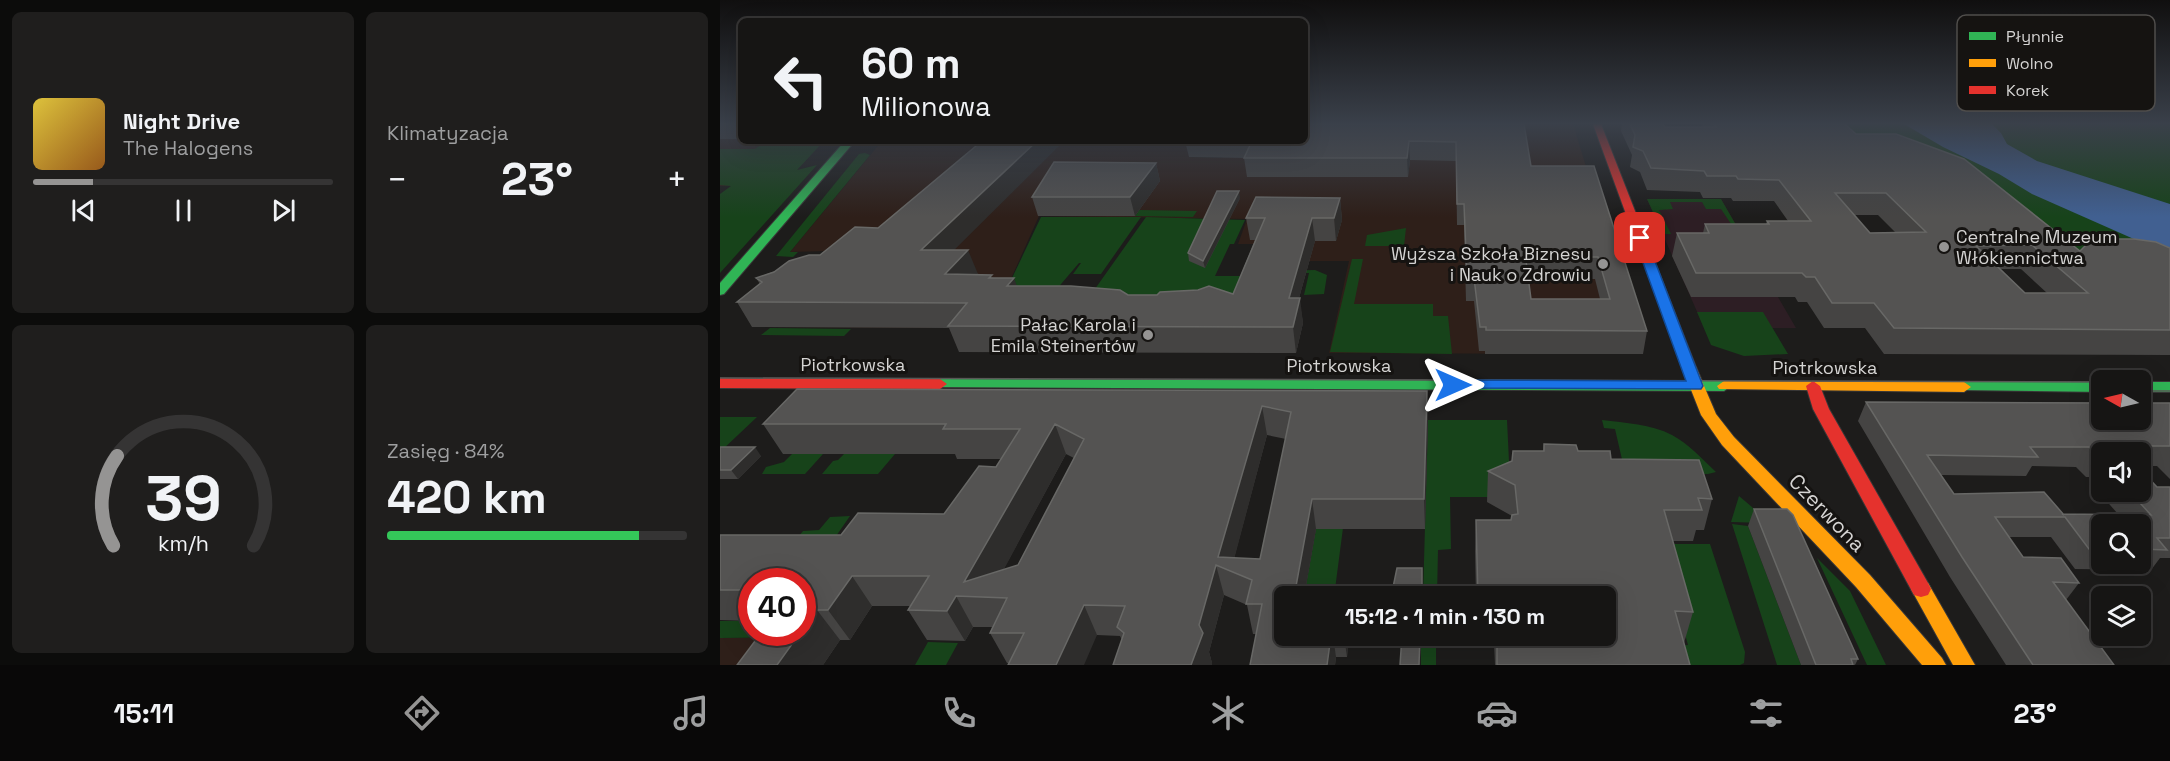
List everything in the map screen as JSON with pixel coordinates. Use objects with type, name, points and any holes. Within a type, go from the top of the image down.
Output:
[{"type":"street","points":[[720,291],[838,155]]},
{"type":"street","name":"Czerwona","points":[[1609,155],[1695,386],[1712,420],[1732,445],[1887,606],[1935,665]]},
{"type":"street","name":"Piotrkowska","points":[[720,383],[2091,387]]},
{"type":"street","name":"Czerwona","points":[[1813,386],[1821,409],[1964,665]]},
{"type":"street","points":[[2151,387],[2170,387]]},
{"type":"shaded area","points":[[720,155],[779,155],[731,186],[720,186]]},
{"type":"shaded area","points":[[870,155],[1190,155],[1189,157],[1222,158],[1224,155],[1582,155],[1643,354],[1329,353],[1349,261],[1263,261],[1269,244],[1238,244],[1247,219],[1039,216],[1002,299],[929,328],[764,327],[761,319],[865,250],[790,252]]},
{"type":"shaded area","points":[[1647,199],[1721,199],[1796,328],[1772,328],[1711,343]]},
{"type":"shaded area","points":[[720,638],[738,638],[738,646],[800,646],[786,665],[720,665]]},
{"type":"green space","points":[[720,155],[811,155],[797,170],[817,165],[720,273],[720,194],[731,186],[720,185]]},
{"type":"green space","points":[[858,155],[870,155],[790,252],[798,252],[793,257],[776,256]]},
{"type":"green space","points":[[1891,155],[2170,155],[2170,279],[2084,255]]},
{"type":"green space","points":[[1647,199],[1721,199],[1762,270],[1721,209],[1706,209],[1702,202],[1670,202],[1673,209],[1659,210],[1671,234],[1663,234]]},
{"type":"green space","points":[[1139,210],[1197,211],[1193,217],[1135,216]]},
{"type":"green space","points":[[1041,217],[1141,217],[1101,274],[1073,274],[1081,263],[1079,263],[1050,297],[1003,297]]},
{"type":"green space","points":[[1146,217],[1245,220],[1234,244],[1230,244],[1215,276],[1252,276],[1244,297],[1085,303]]},
{"type":"green space","points":[[1406,228],[1404,246],[1365,246],[1367,235]]},
{"type":"green space","points":[[1352,259],[1363,259],[1354,304],[1433,304],[1433,316],[1448,316],[1452,354],[1330,352]]},
{"type":"green space","points":[[1315,270],[1327,275],[1324,294],[1304,295],[1309,273],[1255,273],[1265,271]]},
{"type":"green space","points":[[1697,312],[1763,312],[1788,354],[1744,356],[1711,345]]},
{"type":"green space","points":[[770,328],[851,329],[844,336],[761,335]]},
{"type":"green space","points":[[720,417],[757,417],[720,452]]},
{"type":"green space","points":[[1428,420],[1507,420],[1510,482],[1490,497],[1450,497],[1451,549],[1438,550],[1437,586],[1423,586]]},
{"type":"green space","points":[[1602,420],[1647,426],[1664,431],[1690,447],[1716,472],[1708,474],[1632,473],[1624,468],[1615,429],[1604,428]]},
{"type":"green space","points":[[792,454],[823,454],[805,474],[762,474],[766,467],[784,462]]},
{"type":"green space","points":[[844,454],[895,454],[878,474],[822,474],[833,461],[838,460]]},
{"type":"green space","points":[[1739,496],[1752,507],[1766,523],[1731,522]]},
{"type":"green space","points":[[850,516],[834,539],[795,541],[803,531],[819,530],[830,517]]},
{"type":"green space","points":[[1732,524],[1748,526],[1801,665],[1777,665]]},
{"type":"green space","points":[[1343,528],[1335,586],[1306,586],[1316,529]]},
{"type":"green space","points":[[1660,544],[1710,544],[1745,652],[1744,663],[1740,665],[1677,665],[1672,646],[1688,645]]},
{"type":"green space","points":[[1817,558],[1850,591],[1886,665],[1867,665]]},
{"type":"green space","points":[[720,621],[738,621],[738,638],[720,638]]},
{"type":"green space","points":[[928,642],[958,643],[946,665],[915,665]]},
{"type":"green space","points":[[1421,646],[1436,646],[1436,665],[1421,665]]},
{"type":"water","points":[[1960,155],[2026,155],[2037,161],[2170,204],[2170,255],[2032,194],[1999,174]]},
{"type":"building","points":[[965,155],[1022,155],[921,250],[968,250],[945,274],[1014,278],[1007,286],[1071,286],[1120,290],[1128,295],[1157,295],[1160,292],[1198,290],[1209,286],[1233,294],[1265,218],[1246,218],[1256,197],[1340,198],[1334,218],[1312,218],[1289,298],[1300,298],[1293,327],[948,326],[967,303],[737,302],[762,282],[756,278],[774,272],[789,261],[809,255],[820,255],[855,227],[878,228]]},
{"type":"building","points":[[1245,155],[1407,155],[1407,158],[1244,158]]},
{"type":"building","points":[[1456,155],[1529,155],[1531,166],[1594,166],[1647,331],[1486,330],[1486,327],[1480,327],[1474,278],[1467,278],[1464,204],[1457,204]],"holes":[[[1525,253],[1581,253],[1582,257],[1598,257],[1610,299],[1531,299]]]},
{"type":"building","points":[[1645,155],[1953,155],[1964,159],[2080,251],[2092,239],[2134,239],[2156,242],[2170,248],[2170,330],[1894,328],[1874,303],[1832,303],[1815,277],[1806,277],[1802,273],[1696,273],[1677,233],[1709,233],[1705,224],[1769,224],[1767,221],[1811,221],[1779,180],[1738,179],[1736,176],[1707,176],[1704,171],[1651,168]],"holes":[[[1835,193],[1886,193],[1926,232],[1870,233]],[[2032,245],[2088,293],[2025,293],[1976,246]]]},
{"type":"building","points":[[1054,162],[1156,163],[1130,197],[1032,197]]},
{"type":"building","points":[[1217,191],[1239,191],[1203,261],[1188,253]]},
{"type":"building","points":[[797,389],[1427,391],[1424,499],[1312,499],[1296,586],[1274,586],[1274,646],[1330,646],[1327,665],[1250,665],[1262,604],[1246,604],[1252,580],[1216,565],[1199,625],[1203,633],[1191,665],[1113,665],[1124,633],[1117,627],[1125,606],[1084,605],[1056,665],[1008,665],[1024,633],[990,633],[1007,598],[956,596],[947,611],[908,610],[929,576],[852,576],[828,610],[816,611],[816,568],[738,568],[738,590],[720,590],[720,535],[841,535],[858,513],[944,514],[979,466],[996,467],[1020,429],[943,429],[946,424],[763,424]],"holes":[[[1262,406],[1291,412],[1260,559],[1218,557]],[[1055,424],[1084,439],[1018,565],[964,582]]]},
{"type":"building","points":[[1866,402],[2091,403],[2091,430],[2151,430],[2151,403],[2170,403],[2170,446],[2151,446],[2151,442],[2091,442],[2091,449],[2089,447],[2030,447],[2038,457],[1927,455],[1954,494],[2044,492],[2063,514],[2091,514],[2091,549],[2065,517],[1995,517],[2023,557],[2061,558],[2079,583],[2053,582],[2091,634],[2091,646],[2100,646],[2114,665],[2033,665],[1962,557]]},
{"type":"building","points":[[1544,444],[1576,445],[1578,451],[1610,451],[1611,459],[1699,460],[1712,499],[1698,498],[1702,510],[1664,510],[1693,612],[1675,611],[1690,665],[1497,665],[1497,646],[1616,646],[1616,586],[1478,586],[1476,520],[1511,520],[1512,515],[1518,514],[1515,485],[1488,471],[1512,461],[1513,451],[1544,451]]},
{"type":"building","points":[[720,447],[755,447],[731,470],[720,470]]},
{"type":"building","points":[[2151,481],[2157,487],[2170,487],[2170,538],[2157,538],[2167,550],[2151,549],[2151,514],[2139,502],[2151,502]]},
{"type":"building","points":[[1754,509],[1787,509],[1793,515],[1858,659],[1851,659],[1853,665],[1816,665]]},
{"type":"building","points":[[1397,568],[1422,568],[1422,586],[1393,586]]},
{"type":"building","points":[[751,646],[791,646],[777,665],[737,665]]},
{"type":"building","points":[[1401,646],[1420,646],[1419,665],[1400,665]]},
{"type":"tram line","points":[[720,378],[2091,382]]},
{"type":"tram line","points":[[2151,391],[2170,391]]},
{"type":"traffic: fast","points":[[720,291],[838,155]]},
{"type":"traffic: fast","points":[[940,384],[1724,386]]},
{"type":"traffic: fast","points":[[1964,387],[2091,387]]},
{"type":"traffic: fast","points":[[2151,387],[2170,387]]},
{"type":"traffic: slow","points":[[1689,367],[1709,415],[1728,441],[1863,581],[1935,665]]},
{"type":"traffic: slow","points":[[1724,386],[1964,387]]},
{"type":"traffic: slow","points":[[1921,589],[1964,665]]},
{"type":"traffic: jam","points":[[1609,155],[1689,367]]},
{"type":"traffic: jam","points":[[720,383],[940,384]]},
{"type":"traffic: jam","points":[[1813,386],[1821,409],[1921,589]]},
{"type":"place","name":"Centralne Muzeum Włókiennictwa","points":[[1944,247]]},
{"type":"place","name":"Wyższa Szkoła Biznesu i Nauk o Zdrowiu","points":[[1603,264]]},
{"type":"place","name":"Pałac Karola i Emila Steinertów","points":[[1148,335]]},
{"type":"route","points":[[1453,385],[1695,386],[1640,238]]}]
